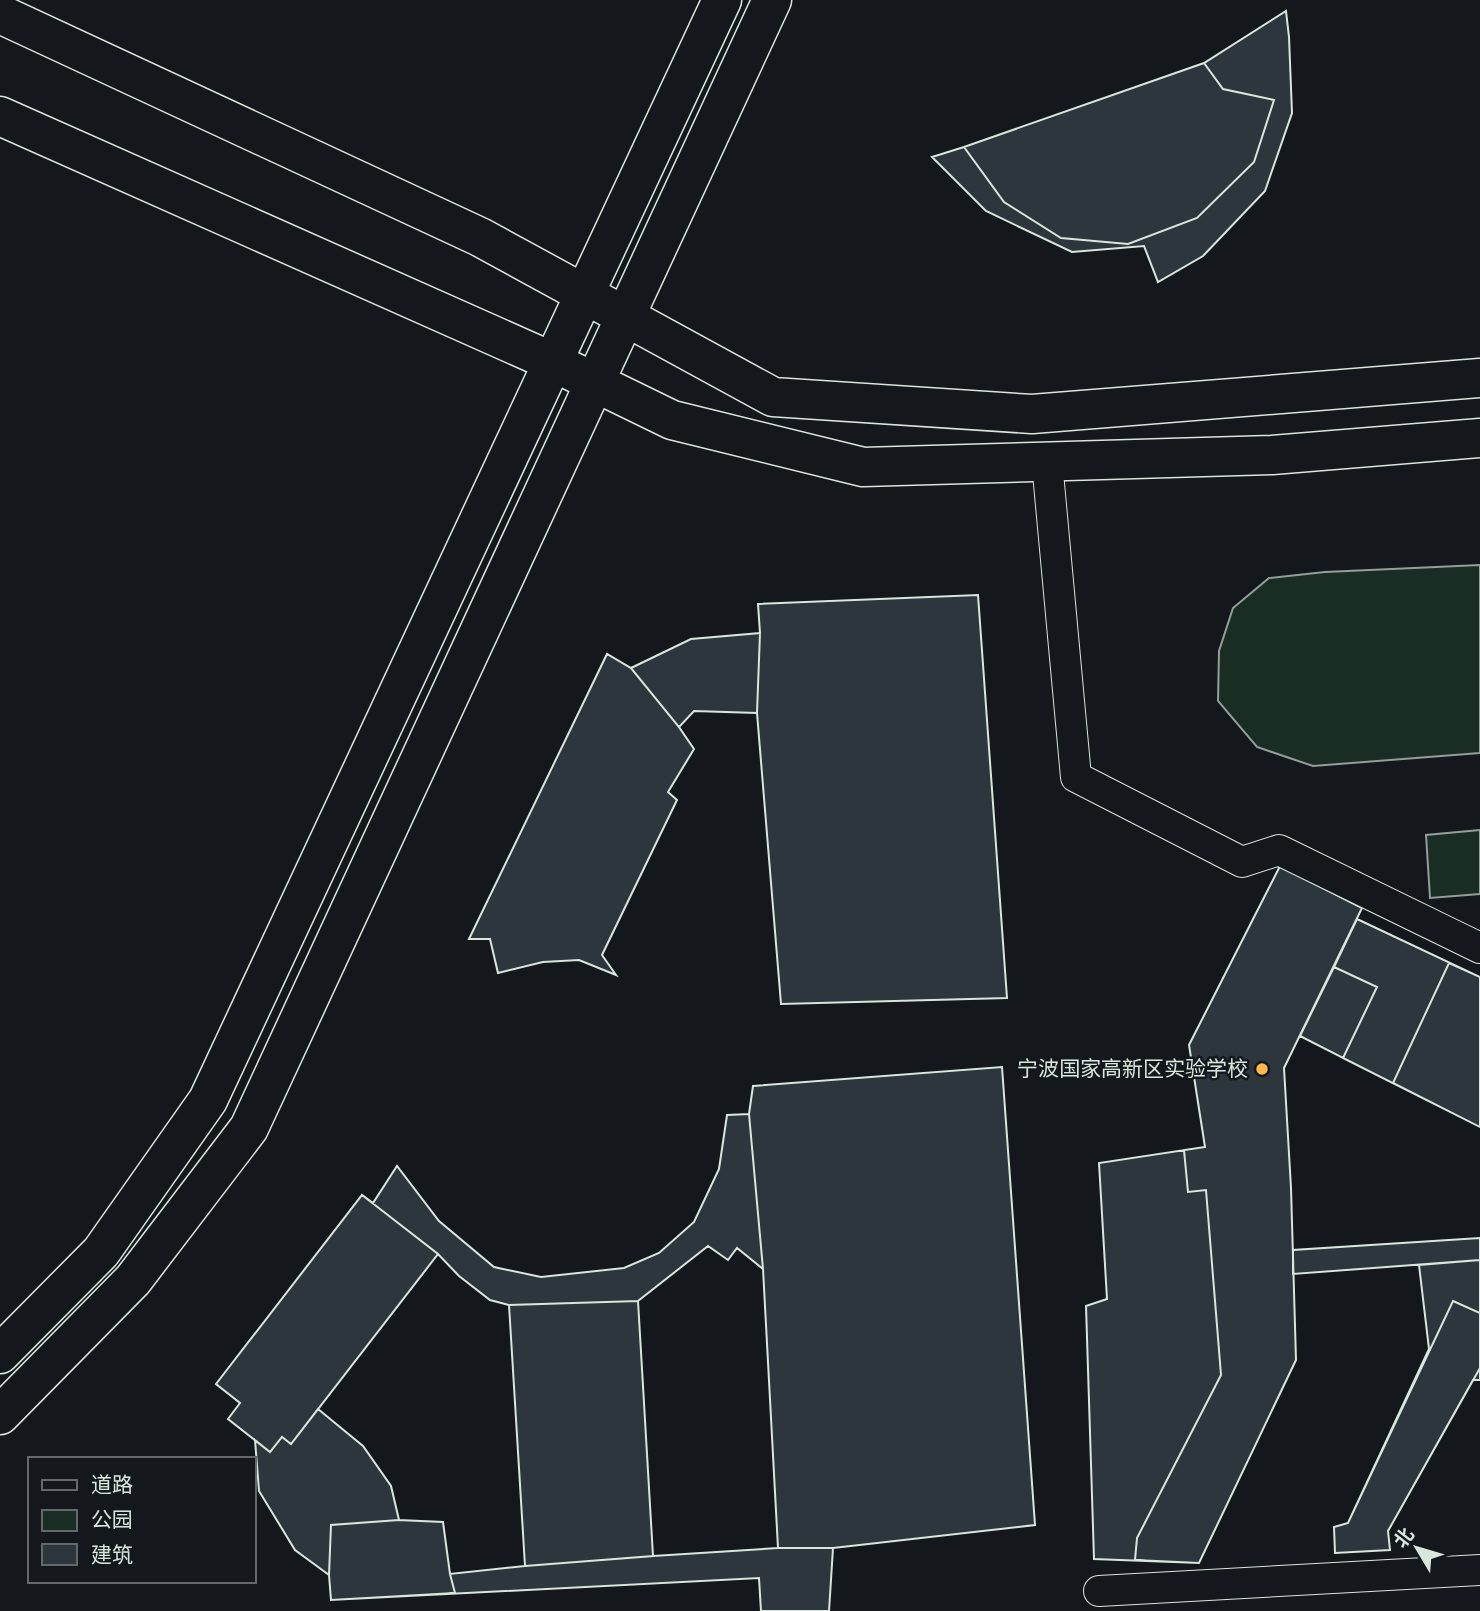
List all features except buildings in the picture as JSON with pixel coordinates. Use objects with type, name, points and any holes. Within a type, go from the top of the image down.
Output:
[{"type":"main road","points":[[0,1354],[102,1252],[208,1100],[722,0]]},
{"type":"main road","points":[[0,1415],[134,1280],[249,1128],[772,0]]},
{"type":"main road","points":[[0,14],[480,237],[773,397],[1032,414],[1480,378]]},
{"type":"main road","points":[[0,116],[553,362],[672,420],[863,467],[1272,455],[1480,438]]},
{"type":"street","points":[[1047,462],[1076,777],[1242,862],[1279,850],[1480,948]]},
{"type":"street","points":[[1099,1591],[1480,1570]]},
{"type":"green space","points":[[1480,565],[1480,753],[1313,766],[1257,747],[1218,701],[1219,651],[1233,608],[1269,578],[1325,572]]},
{"type":"green space","points":[[1480,830],[1480,894],[1430,898],[1426,835]]},
{"type":"place","name":"宁波国家高新区实验学校","points":[[1262,1069]]}]
